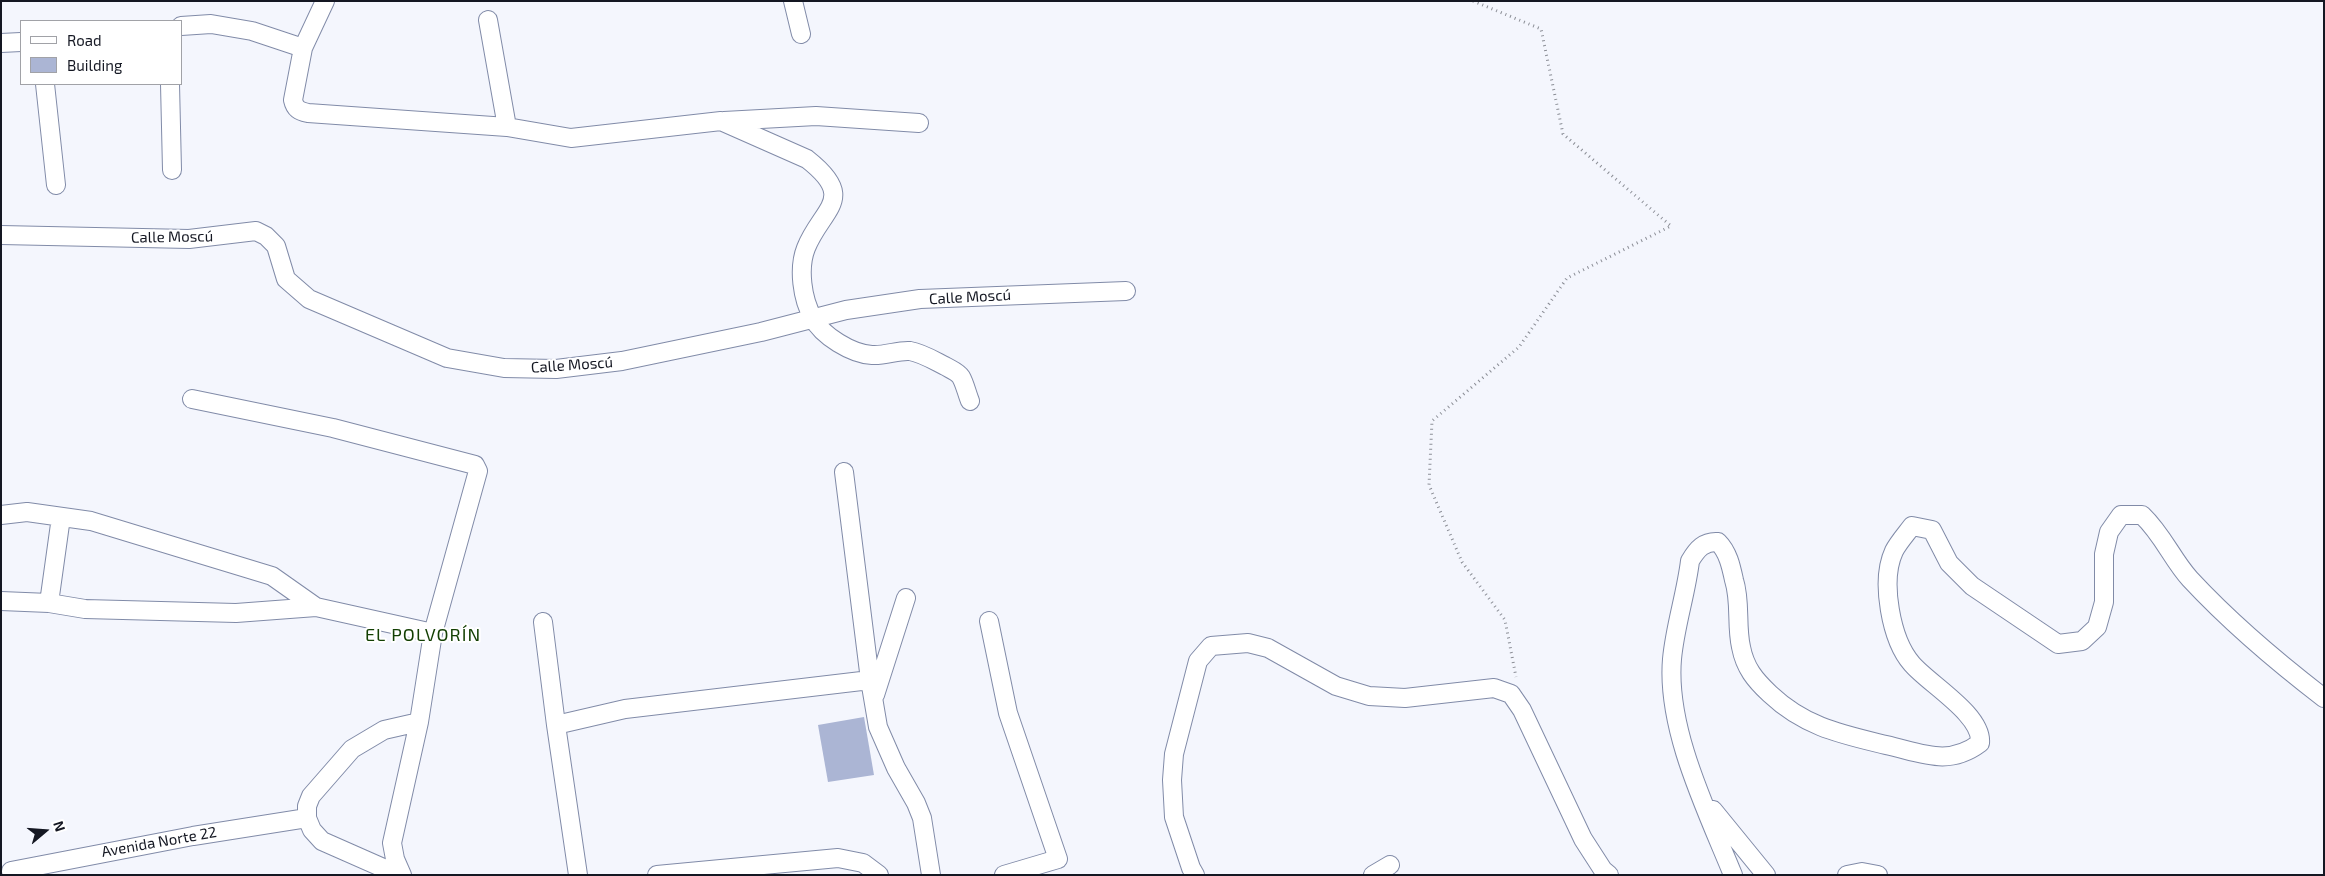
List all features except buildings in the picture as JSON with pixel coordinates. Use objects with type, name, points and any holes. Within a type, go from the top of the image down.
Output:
[{"type":"street","points":[[325,1],[303,48],[293,100],[295,107],[300,112],[507,127],[571,138],[721,121],[816,116],[919,123]]},
{"type":"street","points":[[793,1],[801,34]]},
{"type":"street","points":[[488,20],[507,127]]},
{"type":"street","points":[[182,26],[211,24],[252,31],[303,48]]},
{"type":"street","points":[[1,42],[20,42]]},
{"type":"street","points":[[45,85],[56,185]]},
{"type":"street","points":[[170,85],[172,170]]},
{"type":"street","points":[[721,121],[807,159],[818,168],[833,190],[832,207],[806,248],[803,261],[802,281],[813,318],[822,331],[842,345],[871,355],[910,351],[935,360],[960,375],[970,401]]},
{"type":"street","name":"Calle Moscú","points":[[1,235],[189,239],[256,231],[266,236],[276,246],[286,279],[309,298],[447,358],[504,368],[556,370],[622,362],[846,310],[920,299],[1126,291]]},
{"type":"street","points":[[192,399],[333,428],[475,465],[478,475],[433,633],[419,722],[392,843],[401,875]]},
{"type":"street","points":[[844,472],[870,680],[878,727],[896,768],[916,803],[922,818],[931,875]]},
{"type":"street","points":[[1,515],[27,512],[92,521],[272,576],[316,607]]},
{"type":"street","points":[[1733,875],[1689,767],[1673,698],[1672,659],[1690,561],[1698,549],[1710,542],[1718,542],[1724,548],[1728,559],[1738,592],[1740,646],[1752,677],[1787,710],[1810,723],[1859,739],[1942,758],[1968,753],[1980,743],[1981,735],[1977,727],[1950,697],[1912,664],[1900,643],[1888,603],[1888,570],[1894,551],[1912,526],[1932,530],[1949,563],[1972,586],[2058,644],[2082,641],[2097,627],[2104,602],[2104,554],[2109,532],[2121,515],[2142,515],[2157,529],[2189,578],[2276,661],[2324,698]]},
{"type":"street","points":[[49,603],[61,517]]},
{"type":"street","points":[[874,701],[906,598]]},
{"type":"street","points":[[1,601],[49,603],[85,609],[236,613],[316,607],[433,633]]},
{"type":"street","points":[[989,621],[1008,714],[1058,859],[1004,875]]},
{"type":"street","points":[[542,622],[578,875]]},
{"type":"street","points":[[1195,875],[1174,817],[1172,771],[1174,754],[1198,662],[1211,646],[1248,643],[1268,648],[1336,686],[1369,696],[1405,698],[1494,688],[1511,694],[1522,710],[1583,839],[1603,870],[1609,875]]},
{"type":"street","points":[[556,725],[625,709],[870,680]]},
{"type":"street","points":[[401,875],[322,841],[312,830],[307,818],[307,806],[311,796],[352,748],[384,730],[419,722]]},
{"type":"street","points":[[1700,794],[1766,875]]},
{"type":"street","name":"Avenida Norte 22","points":[[11,871],[193,836],[307,818]]},
{"type":"street","points":[[656,875],[838,858],[863,863],[879,875]]},
{"type":"street","points":[[1373,875],[1390,864]]},
{"type":"street","points":[[1847,875],[1862,872],[1878,875]]},
{"type":"path","points":[[1474,1],[1541,29],[1563,134],[1670,226],[1567,278],[1519,347],[1432,421],[1429,485],[1462,562],[1506,620],[1522,710]]},
{"type":"district","name":"EL POLVORÍN","points":[[423,635]]}]
